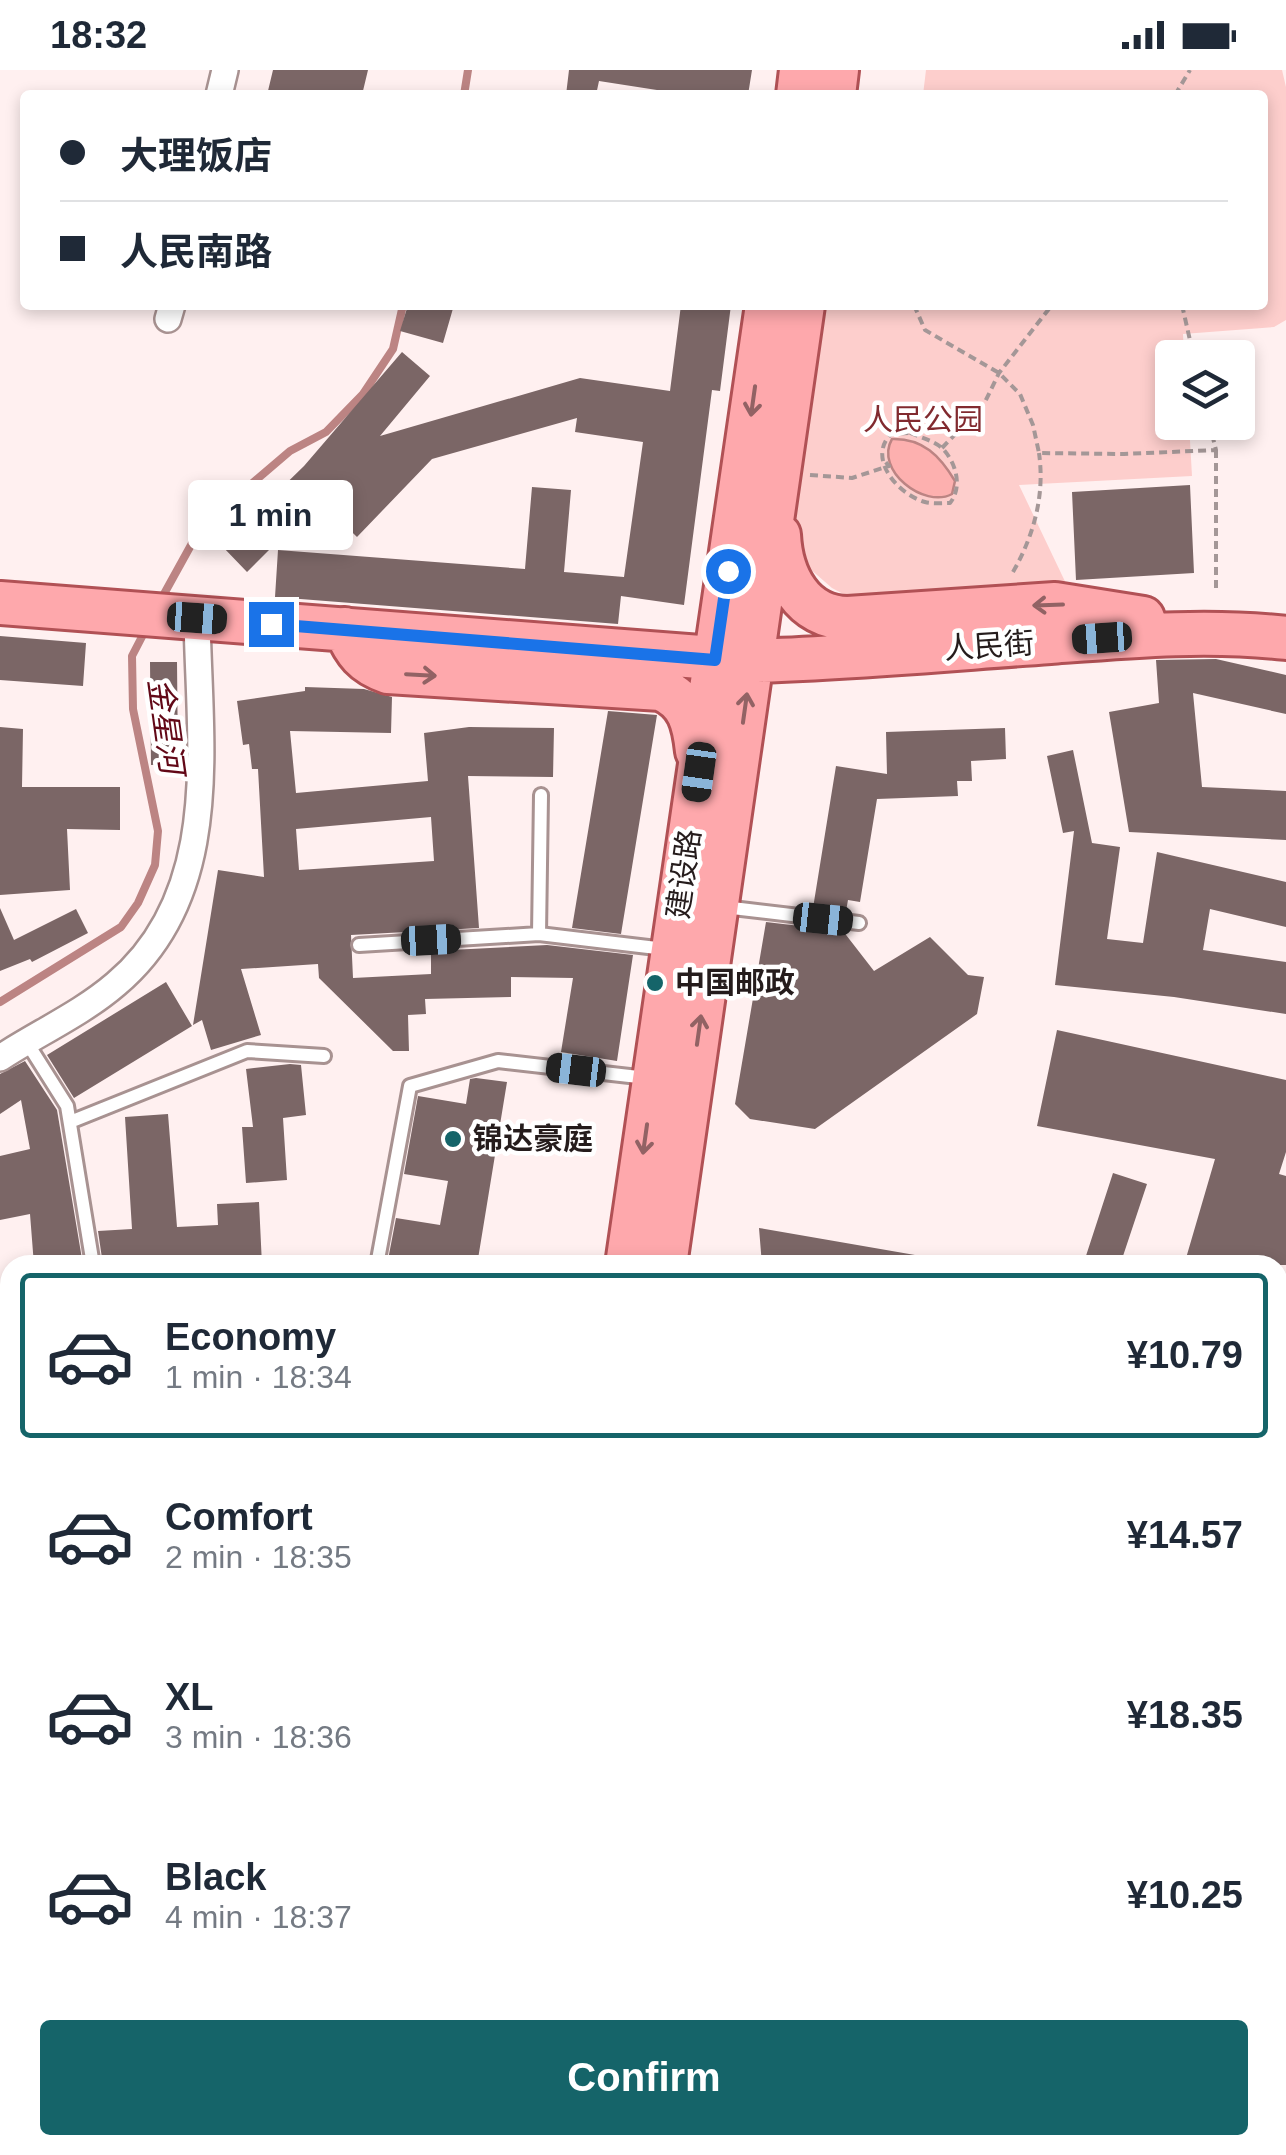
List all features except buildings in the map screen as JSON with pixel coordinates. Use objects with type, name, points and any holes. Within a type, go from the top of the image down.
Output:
[{"type":"main road","name":"建设路","points":[[666,1255],[717,906],[734,660],[767,310]]},
{"type":"main road","name":"建设路","points":[[628,1255],[699,772],[734,660],[778,481],[803,310]]},
{"type":"main road","points":[[778,481],[780,549],[786,574],[804,602],[829,617],[1055,604],[1267,636]]},
{"type":"main road","name":"人民街","points":[[0,603],[734,660],[826,658],[1138,635],[1267,636]]},
{"type":"main road","points":[[345,630],[359,656],[388,672],[661,688],[677,698],[692,718],[699,772]]},
{"type":"street","points":[[0,1058],[118,983],[156,943],[180,900],[193,855],[199,807],[167,616]]},
{"type":"lane","points":[[540,934],[541,795]]},
{"type":"lane","points":[[717,906],[859,923]]},
{"type":"lane","points":[[359,945],[540,934],[673,950]]},
{"type":"lane","points":[[26,1041],[67,1106],[91,1255]]},
{"type":"lane","points":[[70,1122],[247,1051],[324,1056]]},
{"type":"lane","points":[[379,1255],[410,1086],[498,1061],[654,1079]]},
{"type":"path","points":[[916,310],[925,330],[998,374],[1020,394],[1033,424],[1041,490],[1034,528],[1011,578]]},
{"type":"path","points":[[942,448],[984,404],[998,374],[1048,310]]},
{"type":"path","points":[[1183,310],[1190,340]]},
{"type":"path","points":[[910,433],[942,448],[958,481],[956,496],[950,502],[926,503],[908,494],[890,476],[880,456],[883,442],[891,434],[910,433]]},
{"type":"path","points":[[1214,440],[1216,588]]},
{"type":"path","points":[[1039,452],[1216,450]]},
{"type":"path","points":[[778,481],[852,478],[886,467]]},
{"type":"green space","name":"人民公园","points":[[926,70],[1282,70],[1286,87],[1286,320],[1274,327],[1183,334],[1183,340],[1155,340],[1155,440],[1190,440],[1192,476],[1019,485],[1071,594],[862,604],[832,588],[809,568],[794,531],[822,310],[1268,310],[1268,90],[924,90]]},
{"type":"shaded area","points":[[892,439],[922,445],[937,456],[955,481],[952,494],[928,496],[905,484],[890,463]]},
{"type":"waterway","name":"金星河","points":[[465,90],[468,70]]},
{"type":"waterway","name":"金星河","points":[[159,603],[201,527],[290,451],[326,432],[363,394],[393,349],[402,310]]},
{"type":"waterway","name":"金星河","points":[[0,1002],[121,927],[138,903],[155,865],[158,831],[133,709],[132,656],[146,629]]},
{"type":"place","name":"中国邮政","points":[[655,983]]},
{"type":"place","name":"锦达豪庭","points":[[453,1139]]},
{"type":"route","points":[[271,624],[715,660],[728,571]]}]
